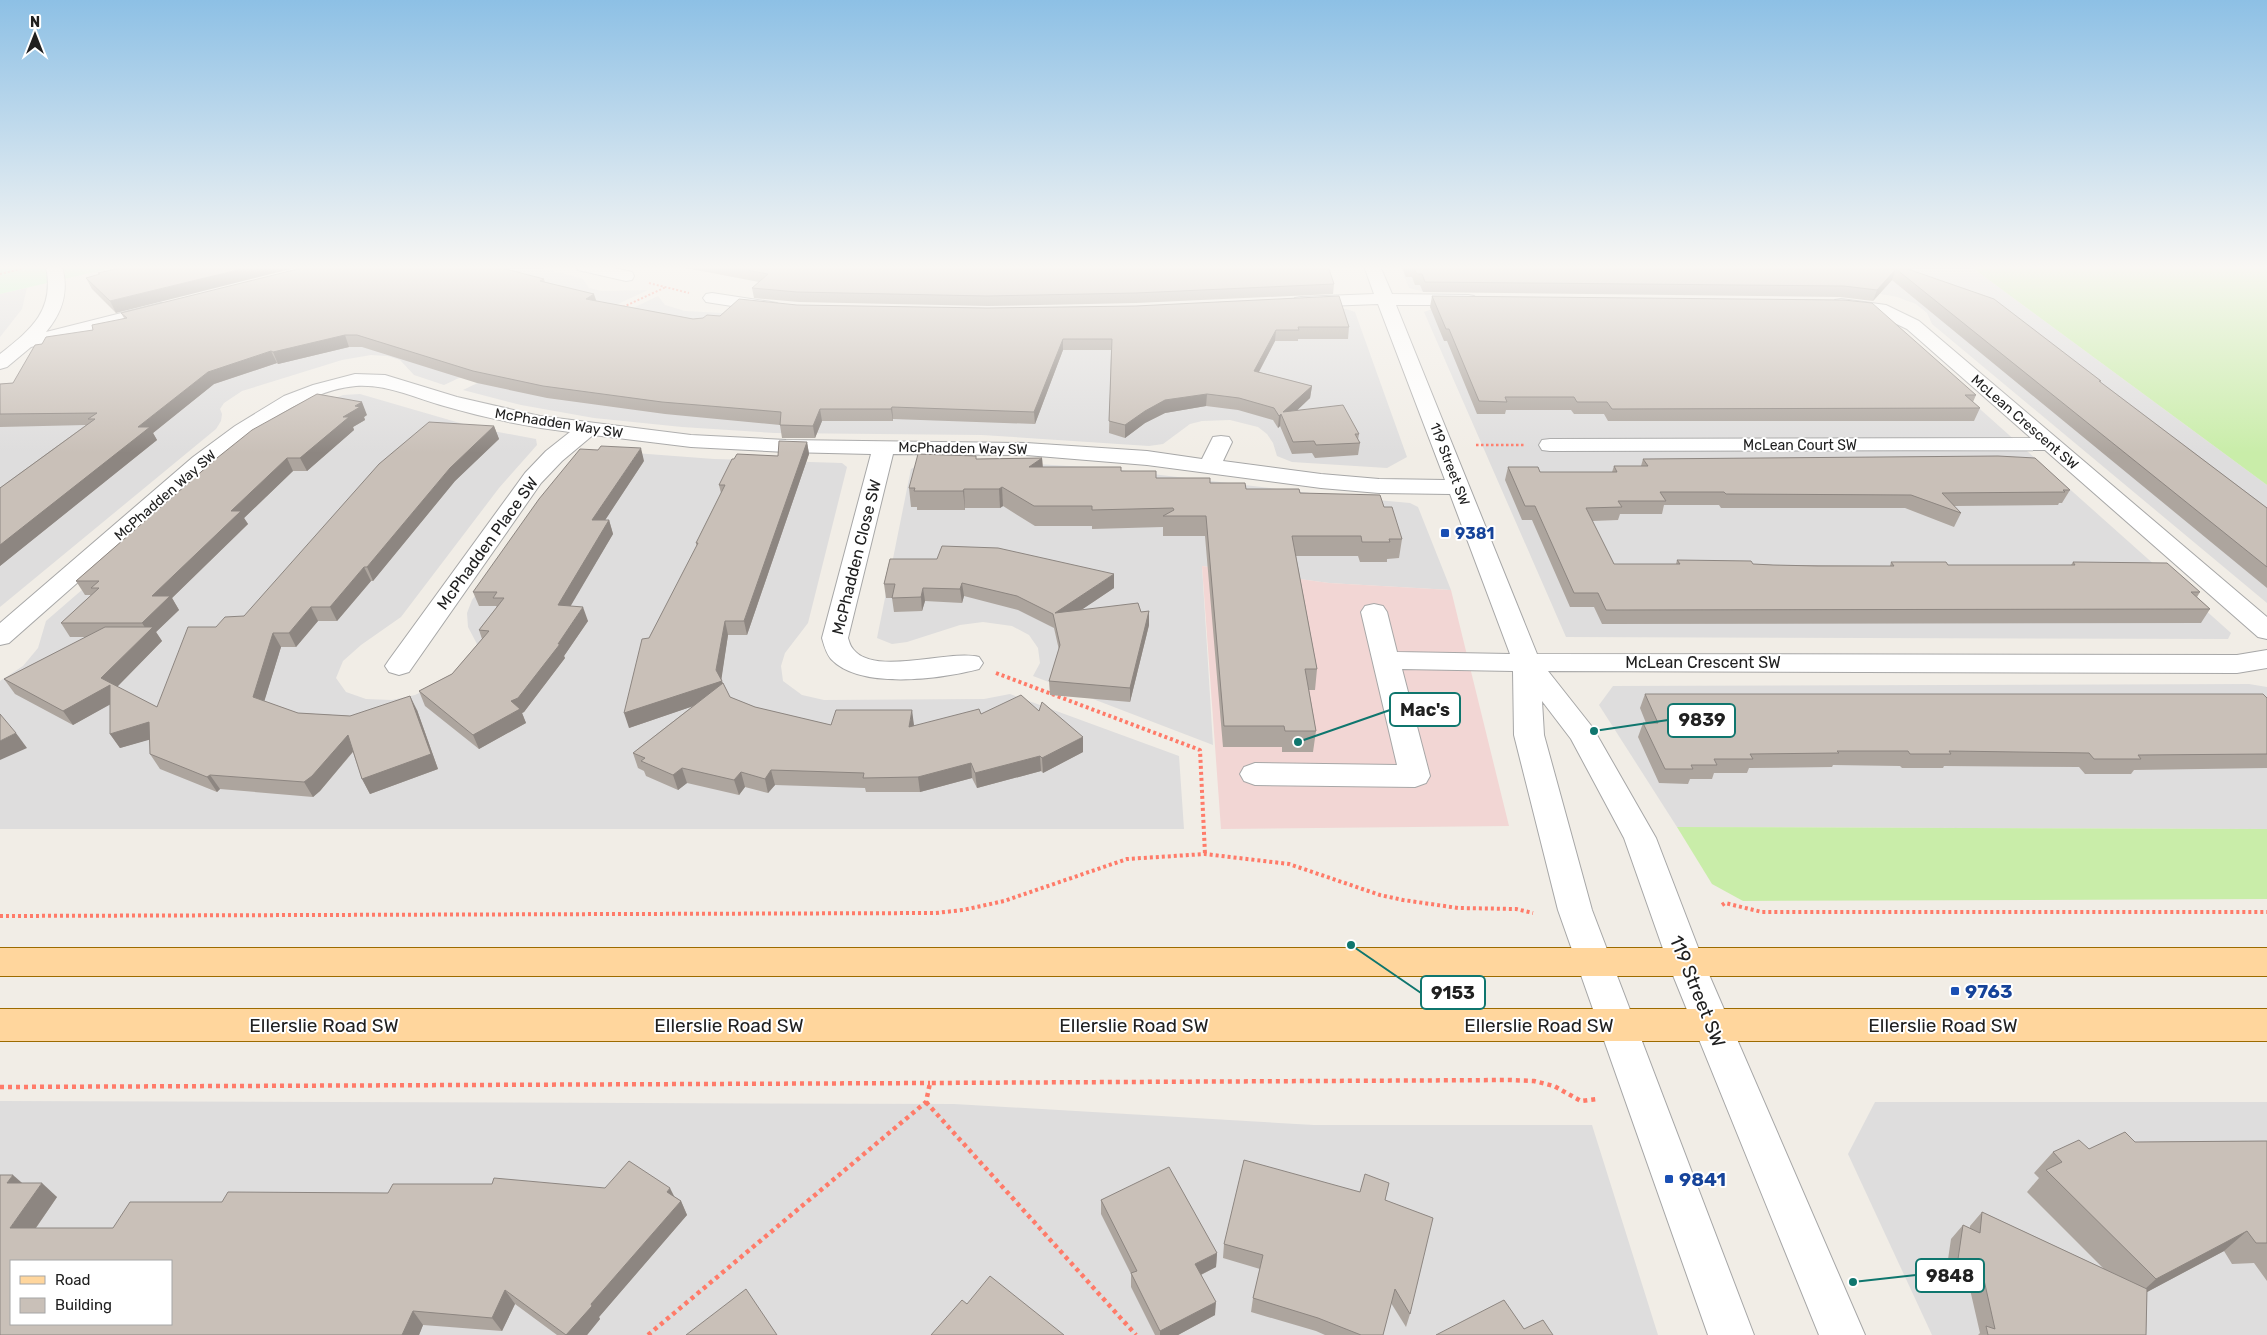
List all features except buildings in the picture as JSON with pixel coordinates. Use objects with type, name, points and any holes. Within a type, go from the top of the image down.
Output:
[{"type":"main road","points":[[0,962],[2267,962]]},
{"type":"main road","name":"Ellerslie Road SW","points":[[0,1025],[2267,1025]]},
{"type":"street","points":[[0,363],[26,343],[40,328]]},
{"type":"street","points":[[26,343],[84,328]]},
{"type":"street","name":"119 Street SW","points":[[1397,328],[1527,662],[1583,735],[1640,838],[1711,1025],[1842,1335]]},
{"type":"street","name":"McLean Crescent SW","points":[[1914,328],[2267,631]]},
{"type":"street","name":"McPhadden Way SW","points":[[0,638],[222,445],[291,400],[320,389],[355,380],[385,381],[472,408],[587,429],[674,440],[731,444],[1034,449],[1121,456],[1349,484],[1459,487]]},
{"type":"street","name":"McPhadden Place SW","points":[[399,666],[534,478],[554,456],[587,429]]},
{"type":"street","points":[[1210,466],[1221,442]]},
{"type":"street","name":"McLean Court SW","points":[[1550,445],[2051,444]]},
{"type":"street","name":"McPhadden Close SW","points":[[884,446],[835,638],[836,648],[840,655],[850,661],[876,669],[924,669],[969,663]]},
{"type":"street","points":[[1254,774],[1415,776],[1374,612]]},
{"type":"street","name":"McLean Crescent SW","points":[[1386,660],[2238,664],[2267,659]]},
{"type":"street","name":"119 Street SW","points":[[1527,662],[1529,735],[1575,910],[1731,1335]]},
{"type":"path","points":[[1476,445],[1550,445]]},
{"type":"path","points":[[969,663],[1200,750],[1205,854]]},
{"type":"path","points":[[0,916],[936,913],[1004,902],[1127,859],[1205,854],[1265,859],[1289,864],[1380,895],[1404,900],[1458,908],[1516,909],[1532,913]]},
{"type":"path","points":[[1722,905],[1724,903],[1762,912],[2267,912]]},
{"type":"path","points":[[0,1087],[1510,1080],[1534,1081],[1554,1086],[1581,1101],[1597,1099]]},
{"type":"path","points":[[648,1335],[926,1102],[930,1083]]},
{"type":"path","points":[[926,1102],[1136,1335]]},
{"type":"shaded area","points":[[0,328],[7,328],[0,337]]},
{"type":"shaded area","points":[[161,328],[566,328],[444,385],[414,375],[400,360],[388,356],[371,355],[342,360],[242,391],[224,403],[220,409],[222,414],[221,421],[216,429],[0,607],[0,392],[32,369]]},
{"type":"shaded area","points":[[591,328],[1361,328],[1407,457],[1387,468],[1292,462],[1277,456],[1273,443],[1267,434],[1258,427],[1230,420],[1202,421],[1190,424],[1163,444],[1149,446],[982,435],[775,433],[682,427],[594,418],[521,405],[463,390]]},
{"type":"shaded area","points":[[1431,328],[1889,328],[2231,633],[2228,639],[1566,637]]},
{"type":"shaded area","points":[[1937,328],[2054,328],[2267,485],[2267,603]]},
{"type":"shaded area","points":[[360,394],[477,428],[536,439],[537,445],[499,488],[401,617],[361,645],[343,661],[336,678],[346,692],[366,699],[392,700],[415,695],[455,676],[471,659],[477,644],[468,627],[467,613],[472,600],[573,463],[587,452],[595,450],[714,459],[842,463],[847,467],[808,623],[785,653],[781,666],[783,681],[802,695],[824,700],[984,699],[1010,694],[1179,756],[1184,829],[0,829],[0,681],[23,666],[38,648],[46,621],[275,423],[343,395]]},
{"type":"shaded area","points":[[925,461],[1020,463],[1102,468],[1410,503],[1418,507],[1451,590],[1329,583],[1202,566],[1213,745],[1033,676],[1040,663],[1038,648],[1029,635],[1012,626],[983,622],[960,625],[907,642],[892,644],[877,638],[911,469]]},
{"type":"shaded area","points":[[1202,566],[1329,583],[1451,590],[1509,826],[1221,829]]},
{"type":"shaded area","points":[[2249,684],[2267,687],[2267,829],[1677,827],[1599,705],[1613,686]]},
{"type":"shaded area","points":[[0,1101],[954,1104],[1314,1125],[1592,1125],[1658,1335],[0,1335]]},
{"type":"shaded area","points":[[1875,1102],[2267,1102],[2267,1335],[1932,1335],[1848,1154]]},
{"type":"green space","points":[[2054,328],[2267,328],[2267,485]]},
{"type":"green space","points":[[1677,827],[2267,829],[2267,899],[1743,901],[1712,884]]},
{"type":"place","name":"9381","points":[[1445,533]]},
{"type":"place","name":"9839","points":[[1594,731]]},
{"type":"place","name":"Mac's","points":[[1298,742]]},
{"type":"place","name":"9153","points":[[1351,945]]},
{"type":"place","name":"9763","points":[[1955,991]]},
{"type":"place","name":"9841","points":[[1669,1179]]},
{"type":"place","name":"9848","points":[[1853,1282]]}]
